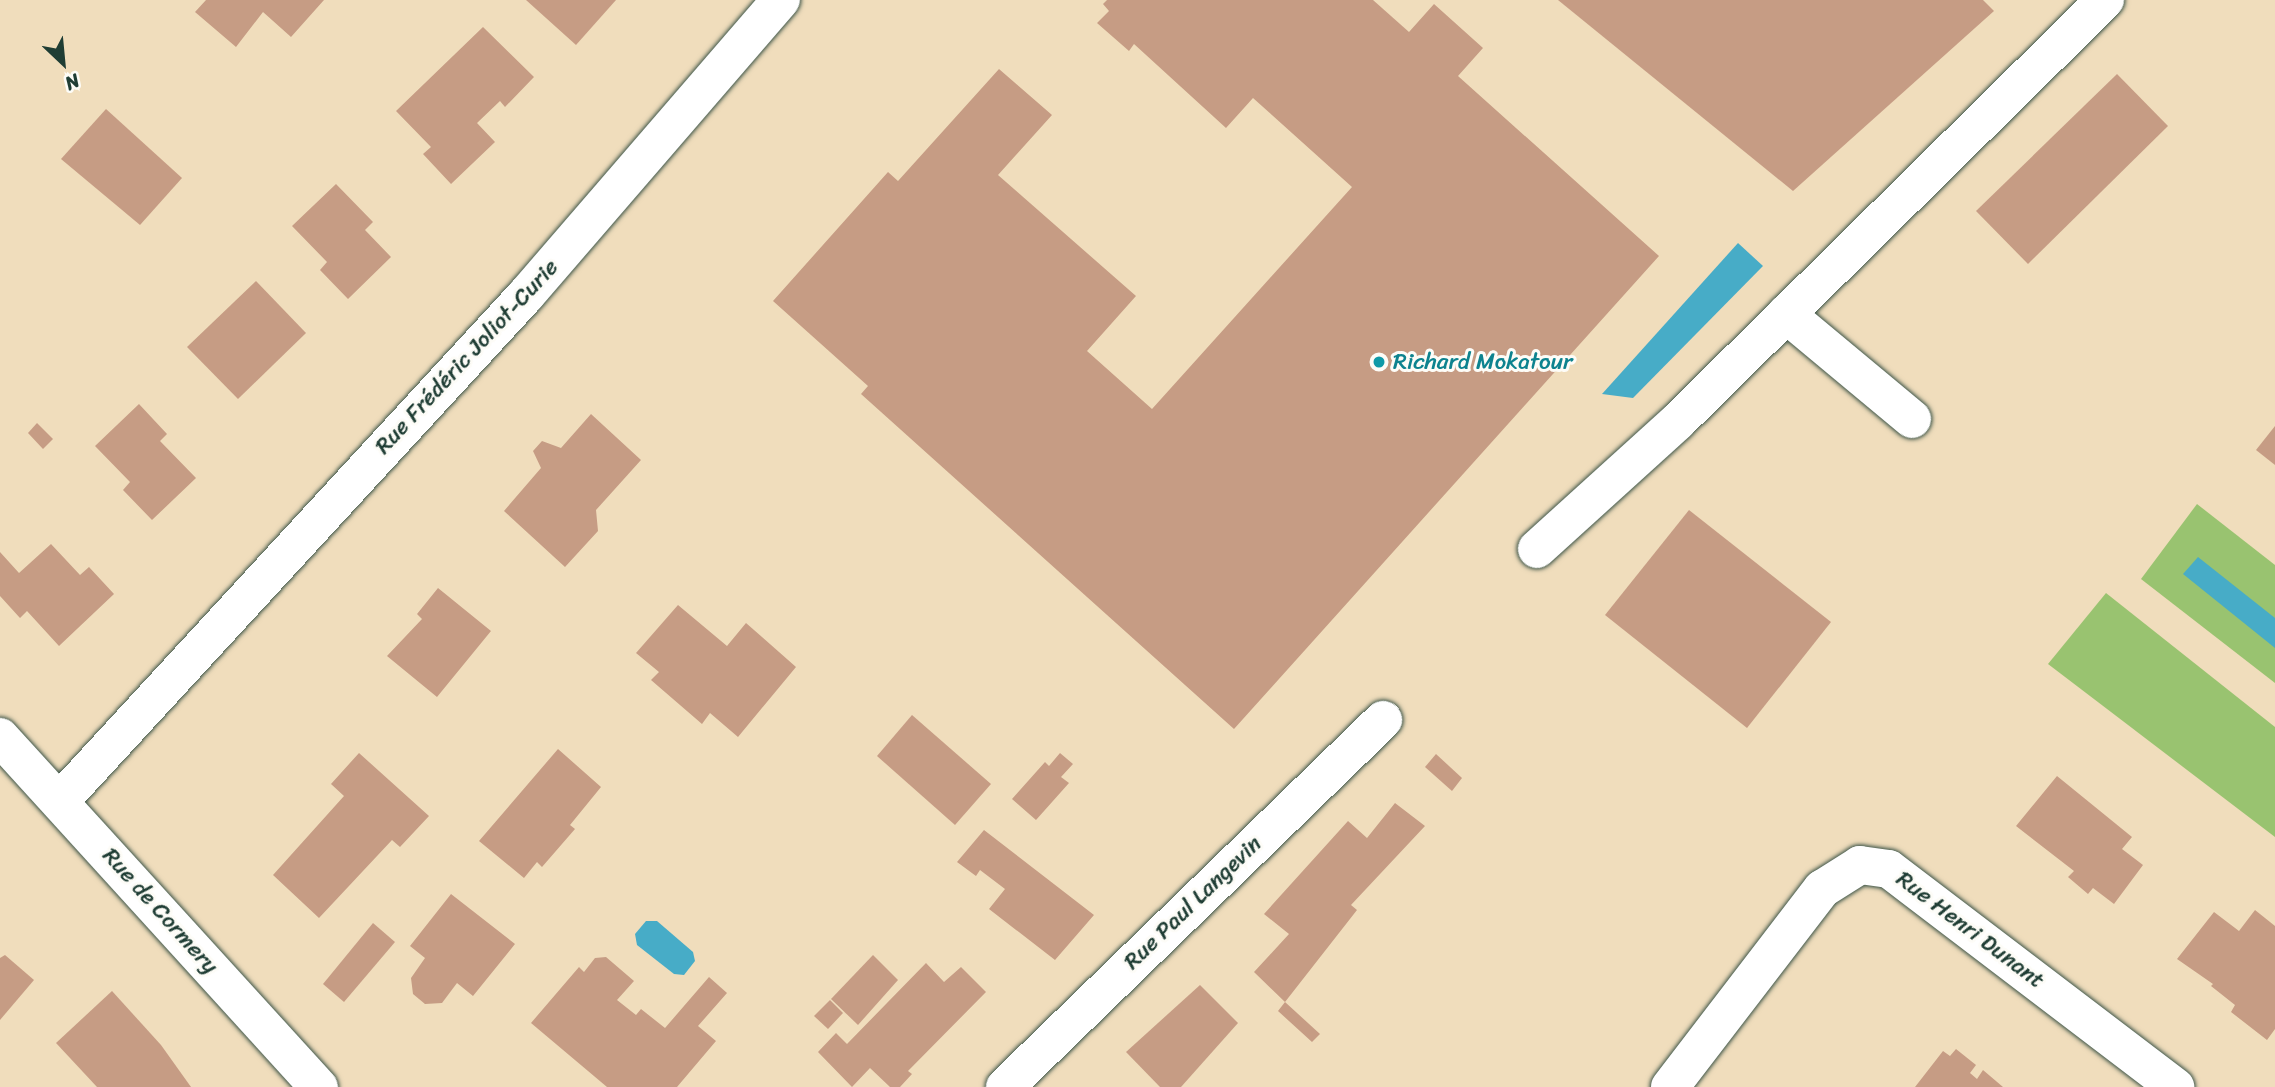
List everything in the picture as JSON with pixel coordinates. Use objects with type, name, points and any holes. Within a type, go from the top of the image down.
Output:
[{"type":"street","name":"Rue Frédéric Joliot-Curie","points":[[60,801],[526,295],[781,0]]},
{"type":"street","points":[[1537,549],[1677,422],[2105,0]]},
{"type":"street","points":[[1786,314],[1912,419]]},
{"type":"street","name":"Rue Paul Langevin","points":[[1005,1087],[1383,720]]},
{"type":"street","name":"Rue de Cormery","points":[[0,737],[319,1087]]},
{"type":"street","name":"Rue Henri Dunant","points":[[1670,1087],[1822,890],[1860,865],[1889,869],[2175,1087]]},
{"type":"green space","points":[[2197,504],[2275,565],[2275,683],[2141,579]]},
{"type":"green space","points":[[2106,593],[2275,727],[2275,837],[2048,664]]},
{"type":"water","points":[[1738,243],[1763,266],[1633,398],[1602,394]]},
{"type":"water","points":[[2198,557],[2275,618],[2275,648],[2183,574]]},
{"type":"water","points":[[646,921],[657,921],[693,952],[695,961],[684,975],[674,974],[637,945],[635,934]]},
{"type":"building","points":[[206,0],[324,0],[291,37],[263,12],[236,47],[195,12]]},
{"type":"building","points":[[526,0],[616,0],[576,45]]},
{"type":"building","name":"Richard Mokatour","points":[[1107,0],[1373,0],[1409,32],[1434,4],[1483,48],[1458,76],[1659,256],[1234,729],[861,394],[868,386],[773,301],[888,172],[898,181],[999,69],[1052,115],[998,175],[1136,296],[1087,351],[1152,409],[1352,187],[1253,98],[1226,128],[1134,44],[1129,51],[1097,23],[1109,11],[1103,4]]},
{"type":"building","points":[[1558,0],[1983,0],[1994,11],[1793,191]]},
{"type":"building","points":[[483,27],[534,77],[505,107],[500,101],[477,123],[495,142],[451,184],[423,154],[431,147],[396,111]]},
{"type":"building","points":[[2117,74],[2168,126],[2028,264],[1976,211]]},
{"type":"building","points":[[106,109],[182,178],[140,225],[61,159]]},
{"type":"building","points":[[336,184],[373,222],[365,230],[391,257],[348,299],[320,270],[327,262],[292,226]]},
{"type":"building","points":[[256,281],[306,333],[238,399],[187,347]]},
{"type":"building","points":[[139,404],[167,434],[160,441],[196,478],[152,520],[123,490],[130,482],[95,446]]},
{"type":"building","points":[[591,414],[641,460],[596,510],[598,531],[565,567],[504,511],[541,468],[533,451],[542,441],[561,448]]},
{"type":"building","points":[[37,423],[53,439],[43,449],[28,433]]},
{"type":"building","points":[[2275,426],[2275,465],[2256,450]]},
{"type":"building","points":[[1689,510],[1831,622],[1747,728],[1605,615]]},
{"type":"building","points":[[51,544],[80,575],[89,567],[114,594],[59,646],[27,611],[20,618],[0,596],[0,552],[19,573]]},
{"type":"building","points":[[438,588],[491,631],[437,697],[387,656],[422,619],[417,614]]},
{"type":"building","points":[[678,605],[727,646],[746,623],[796,667],[738,737],[710,713],[702,724],[651,680],[659,672],[636,653]]},
{"type":"building","points":[[912,715],[991,784],[955,825],[877,756]]},
{"type":"building","points":[[558,749],[601,787],[570,825],[575,829],[542,867],[537,862],[524,878],[479,841]]},
{"type":"building","points":[[359,753],[429,816],[400,847],[392,840],[319,918],[273,875],[344,796],[331,784]]},
{"type":"building","points":[[1060,753],[1073,764],[1061,777],[1069,783],[1036,820],[1012,799],[1045,762],[1049,766]]},
{"type":"building","points":[[1436,754],[1462,778],[1452,791],[1425,767]]},
{"type":"building","points":[[2057,776],[2132,837],[2122,849],[2143,865],[2114,904],[2093,888],[2088,894],[2068,877],[2074,871],[2016,826]]},
{"type":"building","points":[[1395,803],[1425,826],[1351,905],[1357,910],[1285,1002],[1254,972],[1289,934],[1264,914],[1348,821],[1367,838]]},
{"type":"building","points":[[984,830],[1094,915],[1055,960],[989,909],[1005,889],[980,870],[976,876],[957,862]]},
{"type":"building","points":[[451,894],[515,944],[473,996],[457,983],[442,1003],[425,1004],[413,994],[411,978],[425,958],[410,946]]},
{"type":"building","points":[[2255,910],[2275,926],[2275,1029],[2267,1040],[2231,1012],[2235,1005],[2211,986],[2213,984],[2177,959],[2214,912],[2239,931]]},
{"type":"building","points":[[373,923],[395,942],[344,1002],[323,984]]},
{"type":"building","points":[[5,955],[34,980],[0,1020],[0,958]]},
{"type":"building","points":[[873,955],[898,980],[858,1025],[831,999]]},
{"type":"building","points":[[606,957],[634,981],[617,1000],[636,1015],[641,1009],[665,1028],[709,977],[727,993],[698,1026],[716,1041],[677,1087],[607,1087],[531,1023],[579,967],[584,972],[595,958]]},
{"type":"building","points":[[926,963],[944,982],[961,967],[986,992],[908,1071],[912,1074],[900,1087],[890,1087],[870,1068],[852,1087],[818,1052],[836,1033],[847,1044]]},
{"type":"building","points":[[1200,985],[1238,1023],[1181,1087],[1160,1087],[1126,1052]]},
{"type":"building","points":[[112,991],[161,1045],[191,1087],[97,1087],[56,1043]]},
{"type":"building","points":[[830,1000],[843,1013],[828,1029],[814,1016]]},
{"type":"building","points":[[1285,1002],[1320,1034],[1312,1042],[1278,1011]]},
{"type":"building","points":[[1956,1049],[1976,1065],[1970,1073],[1977,1079],[1983,1070],[2003,1087],[1915,1087],[1943,1051],[1950,1056]]},
{"type":"place","name":"Richard Mokatour","points":[[1379,362]]}]
